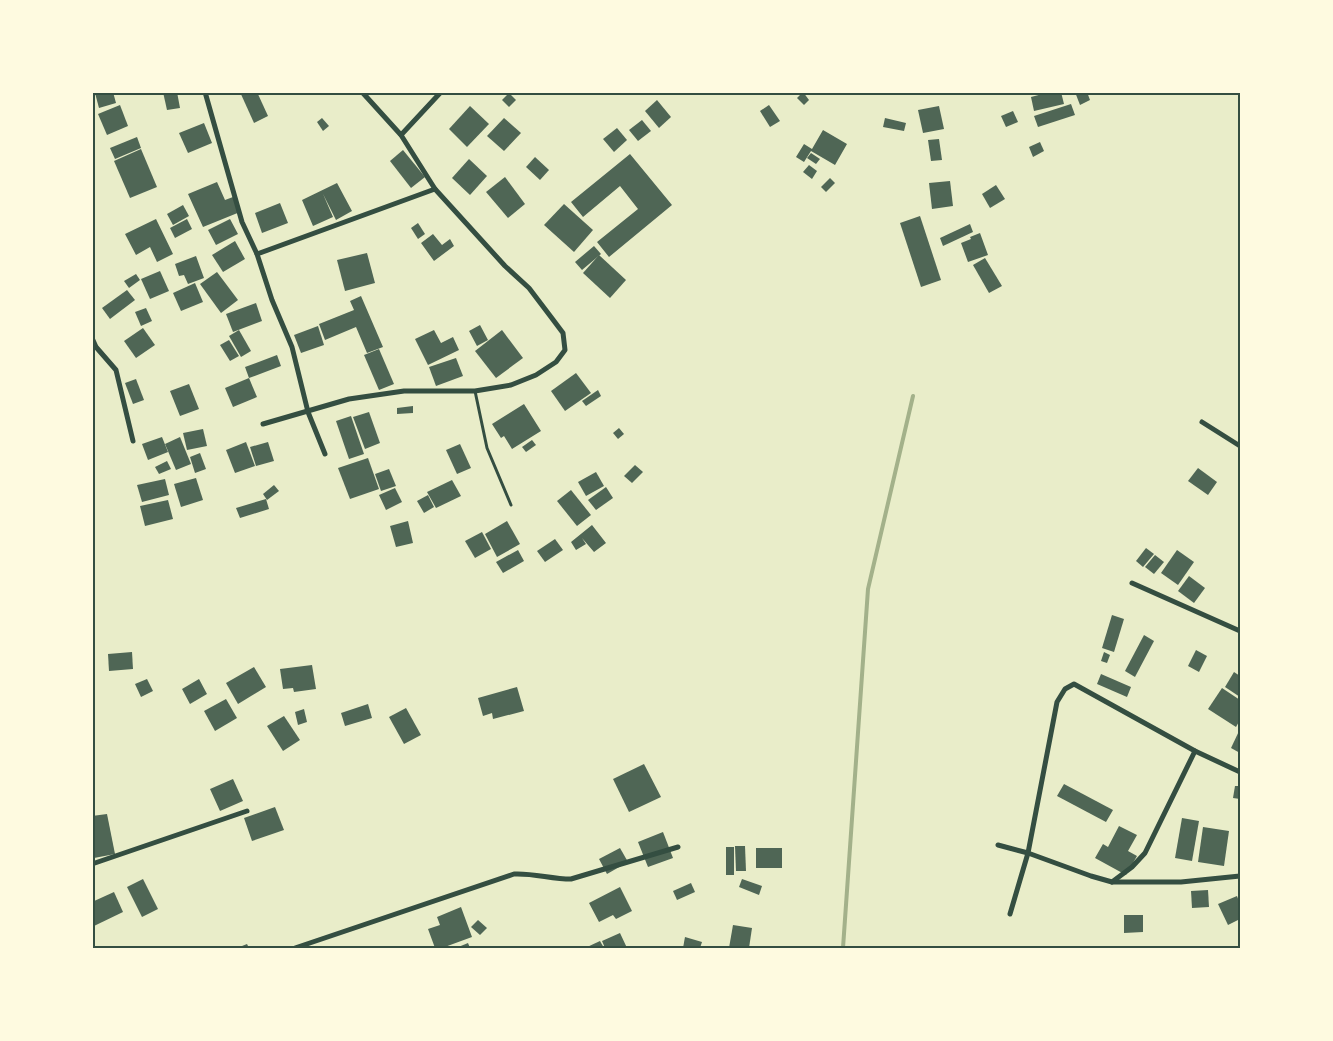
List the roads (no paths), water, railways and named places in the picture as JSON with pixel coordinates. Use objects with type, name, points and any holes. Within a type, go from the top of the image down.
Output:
[{"type":"street","points":[[205,92],[242,222],[257,254],[272,300],[292,347],[308,412],[325,454]]},
{"type":"street","points":[[263,424],[349,399],[404,392],[475,391],[511,386],[536,375],[556,362],[565,350],[563,334],[529,288],[505,266],[435,190],[401,135],[362,92]]},
{"type":"street","points":[[401,135],[440,92]]},
{"type":"street","points":[[257,254],[435,190]]},
{"type":"street","points":[[92,338],[96,347],[116,370],[133,441]]},
{"type":"street","points":[[1202,422],[1240,446]]},
{"type":"street","points":[[1132,583],[1240,632]]},
{"type":"street","points":[[1010,914],[1028,853],[1057,702],[1065,689],[1074,684],[1195,751],[1240,772]]},
{"type":"street","points":[[1112,882],[1132,867],[1145,852],[1195,751]]},
{"type":"street","points":[[92,864],[246,811]]},
{"type":"street","points":[[998,845],[1028,853],[1112,882],[1181,882],[1240,876]]},
{"type":"street","points":[[295,948],[514,874],[529,873],[557,879],[571,879],[678,847]]},
{"type":"lane","points":[[475,391],[487,448],[511,505]]},
{"type":"waterway","points":[[843,948],[868,589],[913,396]]}]
